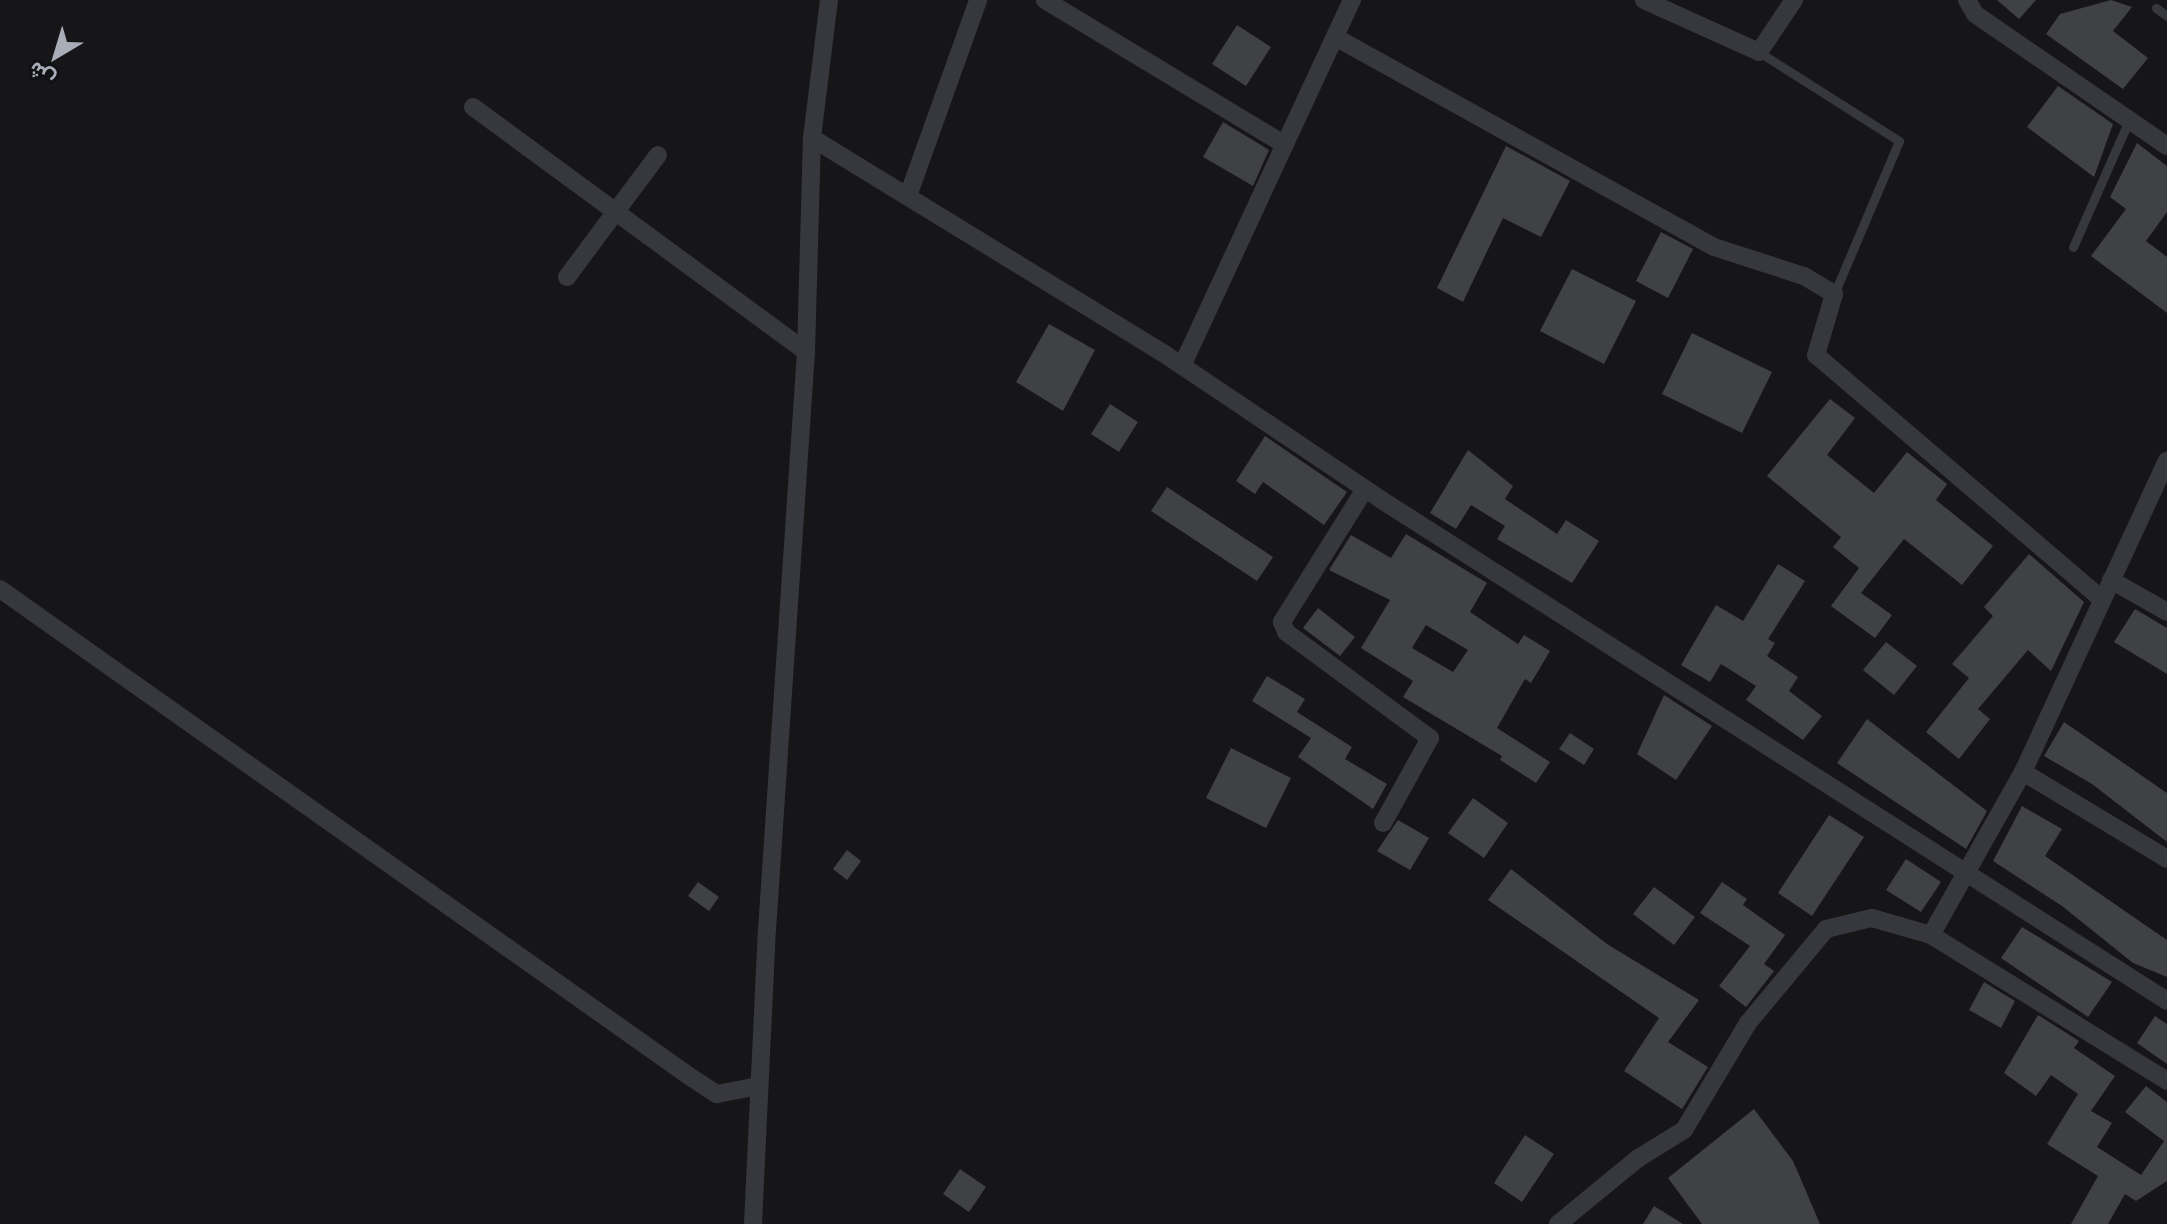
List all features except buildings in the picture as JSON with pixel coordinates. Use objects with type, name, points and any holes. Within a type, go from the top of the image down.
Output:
[{"type":"street","points":[[753,1224],[806,352],[812,138],[829,0]]},
{"type":"street","points":[[908,196],[978,0]]},
{"type":"street","points":[[1045,0],[1285,145]]},
{"type":"street","points":[[1182,366],[1352,0]]},
{"type":"street","points":[[1644,0],[1759,52],[1794,0]]},
{"type":"street","points":[[1967,0],[1975,14],[2167,146]]},
{"type":"street","points":[[1335,37],[1714,247],[1804,276],[1834,294],[1816,355],[2101,598]]},
{"type":"street","points":[[473,107],[806,352]]},
{"type":"street","points":[[812,138],[1182,366],[1365,489],[1966,869],[2167,1001]]},
{"type":"street","points":[[567,277],[658,155]]},
{"type":"street","points":[[1931,935],[2023,772],[2167,461]]},
{"type":"street","points":[[1365,489],[1282,622],[1286,632],[1430,738],[1383,823]]},
{"type":"street","points":[[2111,580],[2167,612]]},
{"type":"street","points":[[0,589],[692,1078],[717,1094],[759,1086]]},
{"type":"street","points":[[2023,772],[2167,859]]},
{"type":"street","points":[[1558,1224],[1637,1159],[1684,1130],[1748,1023],[1826,929],[1872,918],[1931,935],[2167,1081]]},
{"type":"lane","points":[[2156,8],[2167,16]]},
{"type":"lane","points":[[1759,52],[1899,141],[1834,294]]},
{"type":"lane","points":[[2073,247],[2129,120]]}]
